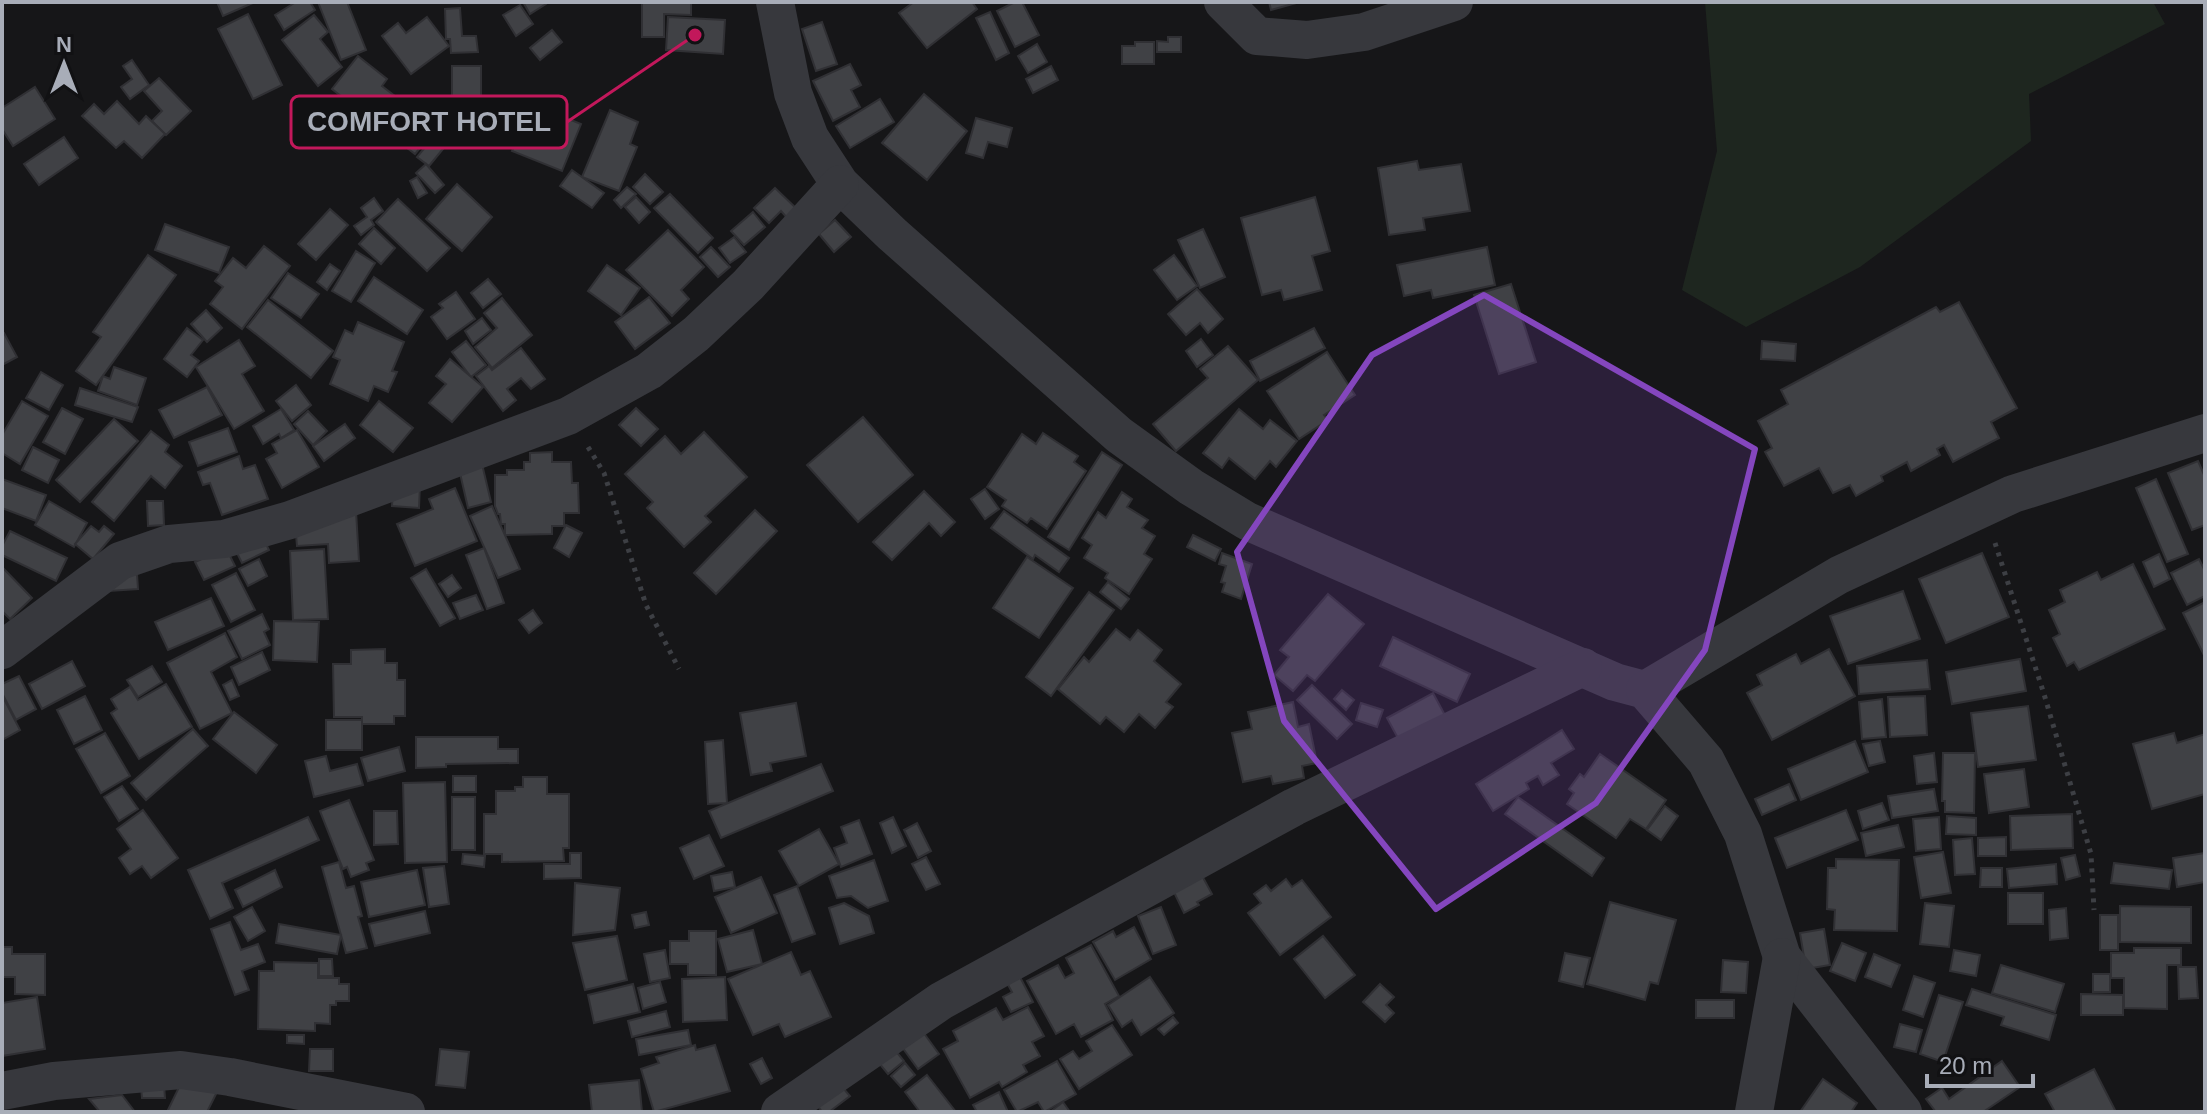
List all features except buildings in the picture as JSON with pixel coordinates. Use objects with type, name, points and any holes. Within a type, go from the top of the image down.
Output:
[{"type":"street","points":[[775,2],[793,93],[810,138],[840,184],[1119,435],[1191,487],[1247,521],[1615,682],[1645,690],[1706,761],[1743,834],[1782,957],[1903,1112]]},
{"type":"street","points":[[1223,2],[1257,36],[1307,40],[1364,32],[1454,2]]},
{"type":"street","points":[[2,650],[120,561],[169,544],[224,539],[290,520],[568,416],[649,371],[696,334],[748,285],[840,184]]},
{"type":"street","points":[[1645,690],[1839,575],[1982,508],[2013,494],[2205,433]]},
{"type":"street","points":[[780,1112],[941,1001],[1294,807],[1583,667]]},
{"type":"street","points":[[1754,1112],[1782,957]]},
{"type":"street","points":[[2,1091],[54,1081],[181,1070],[406,1112]]},
{"type":"path","points":[[568,416],[604,473],[646,605],[679,669]]},
{"type":"path","points":[[1982,508],[2003,563],[2091,854],[2094,910]]},
{"type":"highlighted area","points":[[1484,295],[1755,449],[1705,650],[1596,803],[1436,909],[1284,721],[1237,552],[1372,355]]},
{"type":"shaded area","points":[[1705,2],[2153,2],[2165,24],[2029,94],[2031,141],[1860,267],[1746,327],[1682,290],[1717,151]]},
{"type":"place","name":"COMFORT HOTEL","points":[[695,35]]}]
